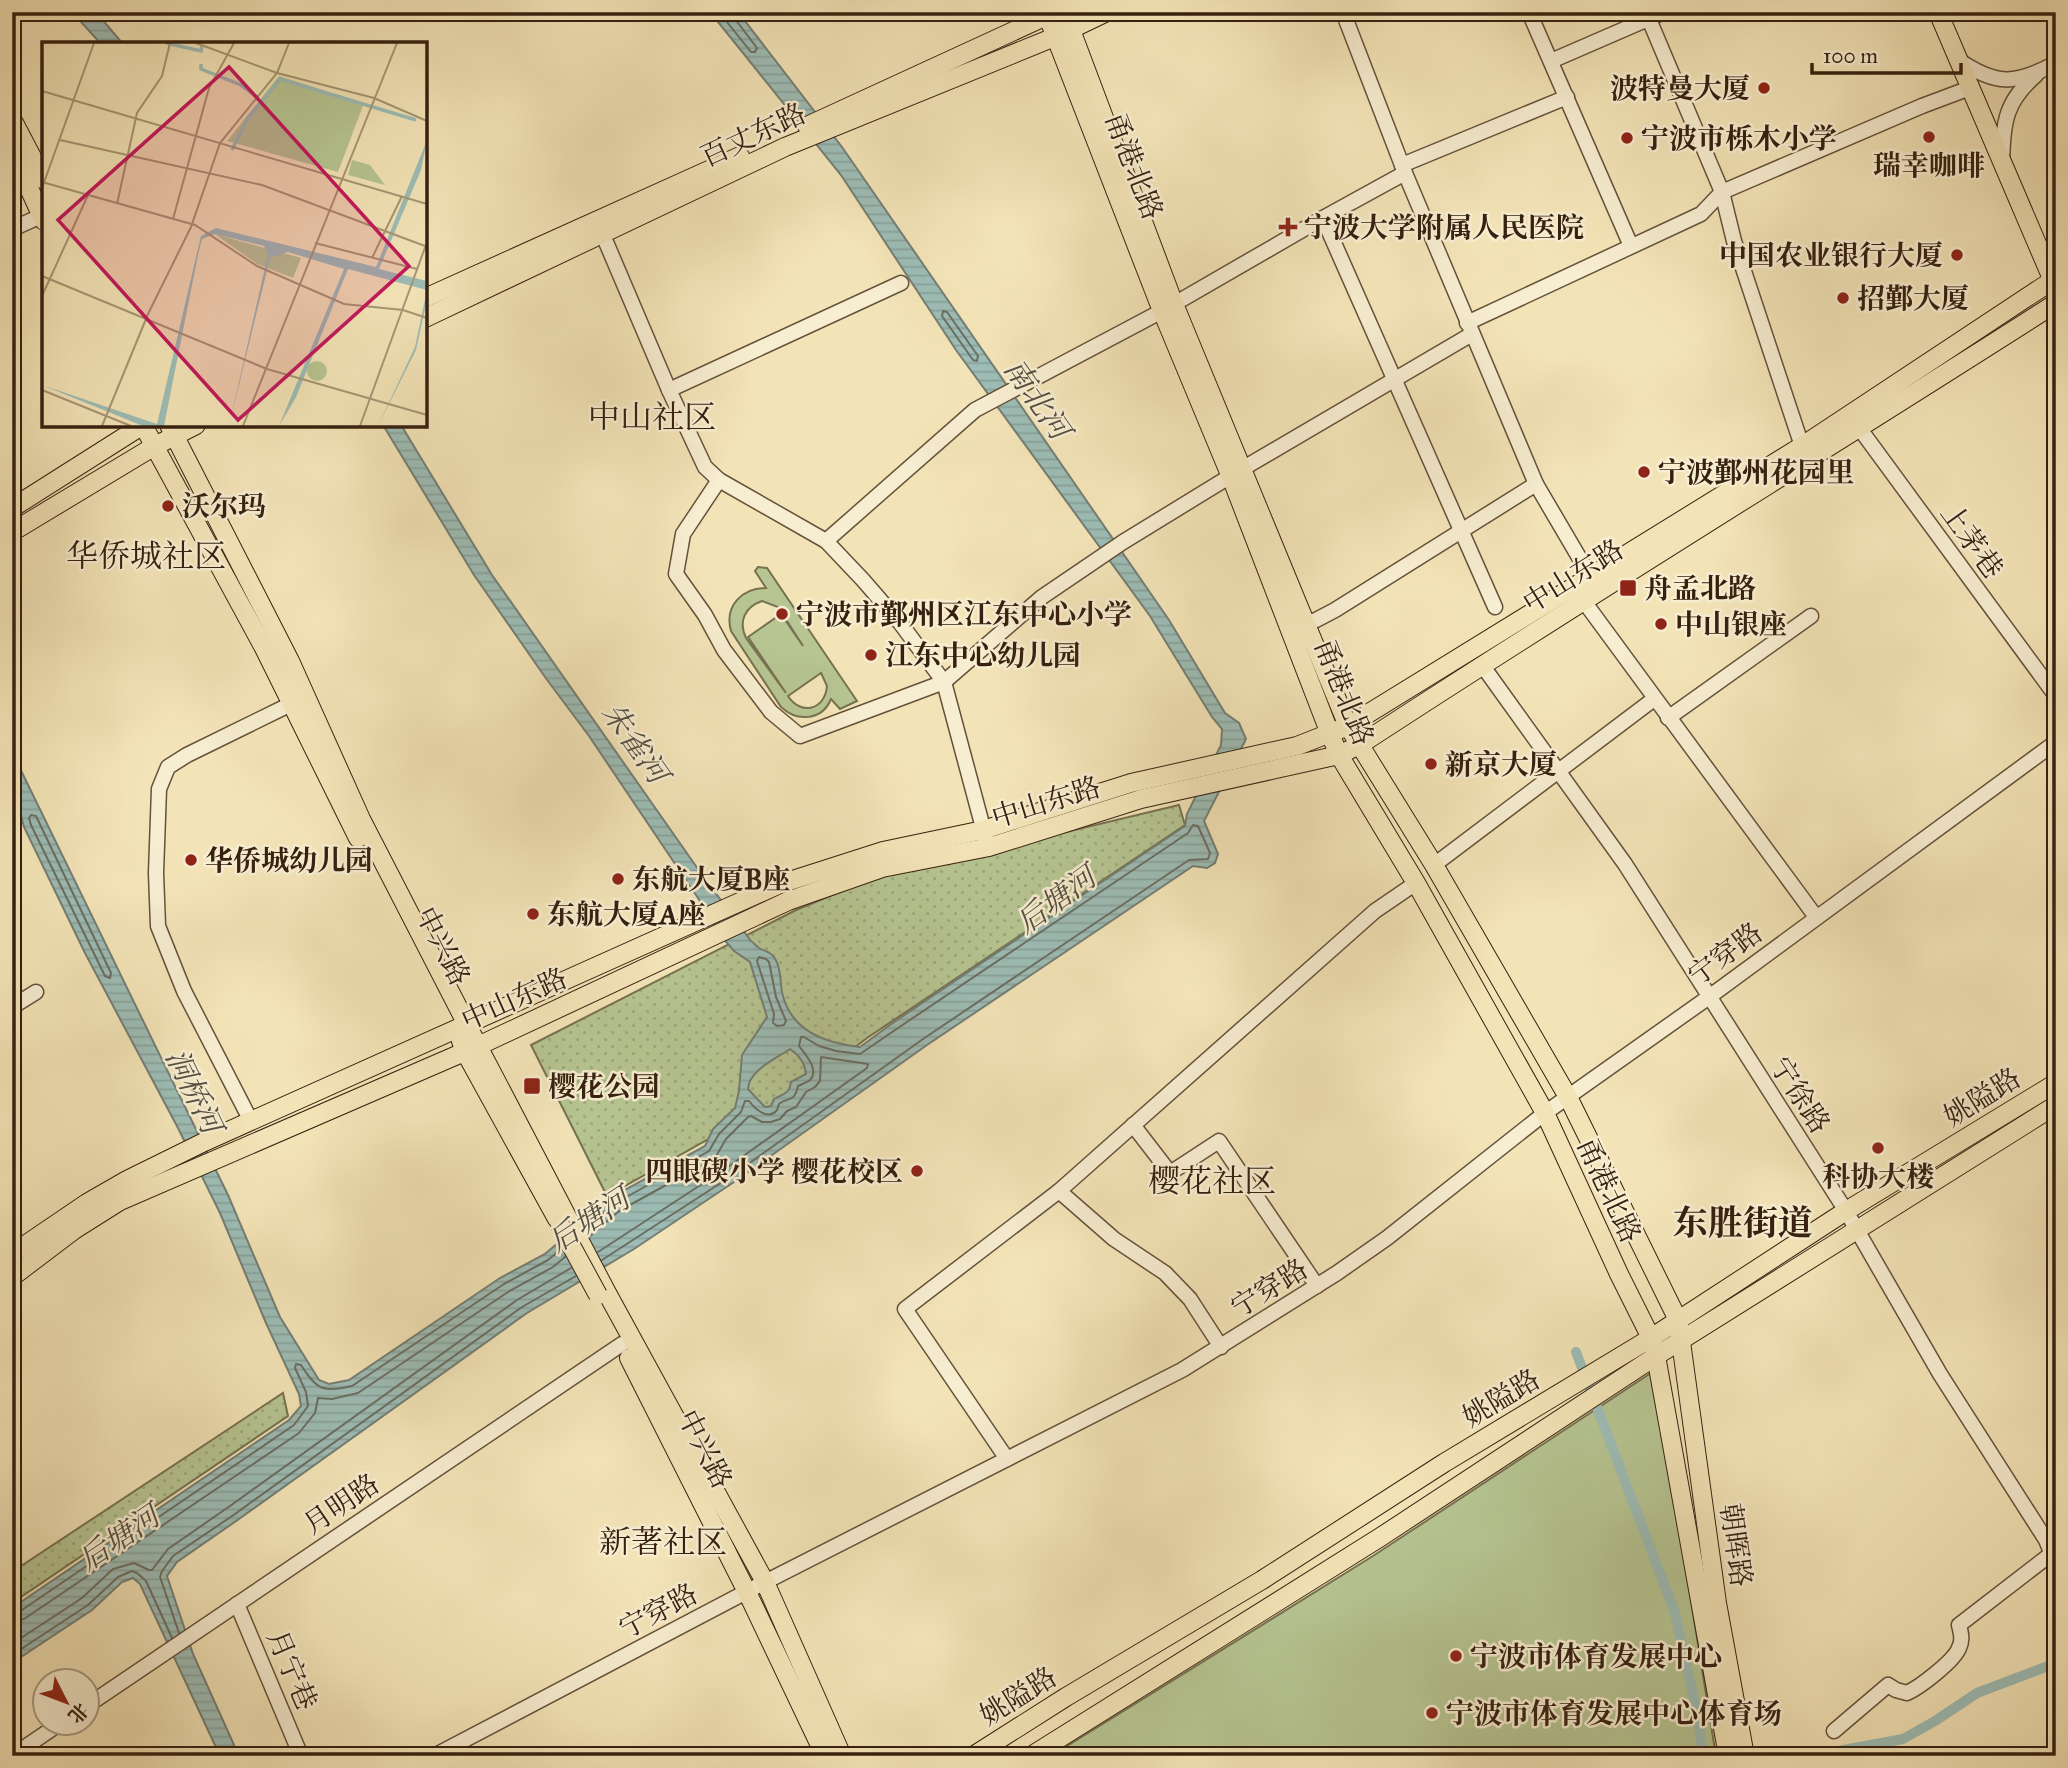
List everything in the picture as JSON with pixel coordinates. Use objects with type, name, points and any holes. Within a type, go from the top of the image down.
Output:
[{"type":"main road","name":"百丈东路","points":[[427,297],[788,140],[849,121],[1064,33],[1107,12]]},
{"type":"main road","points":[[1938,12],[2054,282]]},
{"type":"main road","name":"百丈东路","points":[[427,317],[603,235],[831,115],[1053,13]]},
{"type":"main road","name":"甬港北路","points":[[1053,13],[1064,33],[1168,307],[1237,473],[1348,726],[1434,865],[1568,1097],[1678,1320],[1682,1340]]},
{"type":"main road","points":[[12,119],[42,176]]},
{"type":"main road","points":[[12,151],[42,216]]},
{"type":"main road","name":"中山东路","points":[[12,1277],[74,1230],[120,1201],[471,1048],[788,901],[882,868],[989,847],[1141,799],[1339,755],[1583,600],[1856,421],[2054,282]]},
{"type":"main road","name":"中山东路","points":[[12,1254],[87,1203],[204,1142],[780,884],[883,851],[983,830],[1131,783],[1297,746],[1348,726],[1802,446],[1856,421],[2056,303]]},
{"type":"main road","points":[[12,508],[140,427]]},
{"type":"main road","name":"中兴路","points":[[144,427],[264,648],[345,814],[462,1027]]},
{"type":"main road","points":[[12,532],[153,447],[172,430]]},
{"type":"main road","name":"中兴路","points":[[172,430],[290,661],[361,819],[471,1048],[603,1294],[765,1582],[842,1756]]},
{"type":"main road","name":"甬港北路","points":[[1237,473],[1339,755],[1416,883],[1545,1113],[1651,1338],[1656,1356]]},
{"type":"main road","name":"姚隘路","points":[[972,1756],[1262,1580],[1444,1463],[1651,1338],[1846,1212],[2056,1083]]},
{"type":"main road","name":"姚隘路","points":[[1031,1756],[1367,1545],[1656,1356],[2056,1105]]},
{"type":"main road","name":"中兴路","points":[[603,1294],[622,1344],[747,1592],[825,1756]]},
{"type":"main road","name":"朝晖路","points":[[1682,1340],[1740,1755]]},
{"type":"main road","name":"朝晖路","points":[[1656,1356],[1740,1755]]},
{"type":"street","points":[[1343,12],[1469,329],[1535,484],[1590,576]]},
{"type":"street","points":[[1530,12],[1631,246]]},
{"type":"street","points":[[1552,61],[1647,15],[1664,12]]},
{"type":"street","points":[[1647,15],[1722,192],[1734,240],[1802,446]]},
{"type":"street","points":[[1957,59],[1989,77],[2008,80],[2028,77],[2049,67]]},
{"type":"street","points":[[2001,163],[2004,127],[2014,97],[2022,87],[2049,67]]},
{"type":"street","points":[[719,480],[683,534],[677,574],[705,615],[724,650],[771,712],[800,736],[944,682],[1042,597],[1119,544],[1394,380],[1469,329],[1631,246],[1701,214],[1722,192],[1970,88]]},
{"type":"street","points":[[826,541],[975,410],[1168,307],[1404,169],[1567,97]]},
{"type":"street","points":[[12,229],[42,218]]},
{"type":"street","points":[[1323,218],[1495,607]]},
{"type":"street","points":[[603,235],[705,467],[719,480],[826,541],[901,624],[944,682],[989,847]]},
{"type":"street","points":[[669,390],[901,284]]},
{"type":"street","name":"上茅巷","points":[[1856,421],[2056,696]]},
{"type":"street","points":[[1305,623],[1335,610],[1535,484]]},
{"type":"street","points":[[1583,600],[1816,917]]},
{"type":"street","points":[[1668,718],[1811,616]]},
{"type":"street","name":"宁徐路","points":[[1482,665],[1625,864],[1857,1229],[1940,1374],[2046,1541],[2054,1559]]},
{"type":"street","points":[[1434,865],[1654,699]]},
{"type":"street","points":[[251,1121],[184,990],[158,926],[156,873],[159,789],[168,767],[291,704]]},
{"type":"street","name":"宁穿路","points":[[433,1756],[765,1582],[1182,1370],[1221,1347],[1387,1238],[1545,1113],[1709,997],[2056,742]]},
{"type":"street","points":[[1007,1459],[905,1309],[1059,1191],[1375,911],[1416,883]]},
{"type":"street","points":[[12,1007],[36,992]]},
{"type":"street","points":[[1133,1125],[1170,1173],[1219,1141],[1317,1286]]},
{"type":"street","points":[[1059,1191],[1114,1239],[1165,1273],[1190,1299],[1221,1347]]},
{"type":"street","name":"月明路","points":[[102,1695],[622,1344]]},
{"type":"street","points":[[1834,1731],[1888,1685],[1907,1693],[1920,1687],[1955,1654],[1962,1634],[1959,1625],[2054,1559]]},
{"type":"street","name":"月宁巷","points":[[237,1604],[302,1756]]},
{"type":"street","points":[[12,1756],[42,1736]]},
{"type":"green space","points":[[758,567],[767,568],[857,701],[840,709],[831,699],[822,712],[809,717],[794,715],[781,707],[731,631],[730,614],[737,600],[749,591],[766,588],[755,571]],"holes":[[[762,601],[778,607],[803,646],[781,614],[748,637],[786,693],[744,632],[743,620],[747,611]],[[821,673],[827,686],[822,700],[812,708],[793,702],[788,696]]]},
{"type":"green space","name":"樱花公园","points":[[1179,805],[1185,825],[867,1038],[788,1098],[607,1196],[531,1045],[796,910],[874,878]]},
{"type":"green space","name":"宁波市体育发展中心","points":[[1654,1371],[1716,1756],[1051,1756],[1373,1556]]},
{"type":"green space","points":[[283,1393],[288,1416],[12,1603],[12,1572]]},
{"type":"water","points":[[72,12],[96,12],[121,42],[99,42]]},
{"type":"water","name":"后塘河","points":[[710,12],[738,12],[842,147],[1169,620],[1225,713],[1239,723],[1246,739],[1204,821],[1218,854],[1215,863],[1207,868],[1193,866],[927,1045],[734,1182],[634,1249],[527,1313],[177,1562],[167,1576],[193,1654],[239,1756],[220,1756],[140,1584],[133,1578],[122,1582],[92,1610],[12,1663],[12,1608],[289,1420],[301,1406],[299,1394],[220,1213],[85,953],[24,827],[12,797],[12,752],[228,1195],[280,1317],[319,1380],[329,1384],[349,1380],[500,1278],[545,1254],[610,1198],[705,1146],[713,1129],[735,1108],[742,1055],[767,1017],[750,962],[734,951],[722,937],[589,736],[474,575],[384,427],[402,427],[492,575],[698,869],[751,941],[776,960],[782,992],[793,1016],[811,1033],[834,1042],[860,1047],[1185,826],[1187,814],[1221,745],[1222,729],[1150,616],[956,350],[841,175]],"holes":[[[790,1049],[799,1057],[806,1074],[791,1082],[787,1092],[774,1099],[771,1106],[765,1107],[748,1089],[753,1076]]]},
{"type":"waterway","points":[[1576,1352],[1675,1613],[1697,1713],[1703,1756]]},
{"type":"waterway","points":[[1811,1756],[1903,1739],[1977,1693],[2056,1663]]},
{"type":"place","name":"波特曼大厦","points":[[1764,88]]},
{"type":"place","name":"瑞幸咖啡","points":[[1929,137]]},
{"type":"place","name":"宁波市栎木小学","points":[[1627,138]]},
{"type":"place","name":"宁波大学附属人民医院","points":[[1288,227]]},
{"type":"place","name":"中国农业银行大厦","points":[[1957,255]]},
{"type":"place","name":"招鄞大厦","points":[[1843,298]]},
{"type":"place","name":"宁波鄞州花园里","points":[[1644,472]]},
{"type":"place","name":"沃尔玛","points":[[168,506]]},
{"type":"place","name":"舟孟北路","points":[[1628,588]]},
{"type":"place","name":"宁波市鄞州区江东中心小学","points":[[782,614]]},
{"type":"place","name":"中山银座","points":[[1661,624]]},
{"type":"place","name":"江东中心幼儿园","points":[[871,655]]},
{"type":"place","name":"新京大厦","points":[[1431,764]]},
{"type":"place","name":"华侨城幼儿园","points":[[191,860]]},
{"type":"place","name":"东航大厦B座","points":[[618,879]]},
{"type":"place","name":"东航大厦A座","points":[[533,914]]},
{"type":"place","name":"樱花公园","points":[[532,1086]]},
{"type":"place","name":"科协大楼","points":[[1878,1148]]},
{"type":"place","name":"四眼碶小学 樱花校区","points":[[917,1171]]},
{"type":"place","name":"宁波市体育发展中心","points":[[1456,1656]]},
{"type":"place","name":"宁波市体育发展中心体育场","points":[[1432,1713]]},
{"type":"district","name":"中山社区","points":[[652,417]]},
{"type":"district","name":"华侨城社区","points":[[146,556]]},
{"type":"district","name":"樱花社区","points":[[1212,1181]]},
{"type":"district","name":"东胜街道","points":[[1743,1223]]},
{"type":"district","name":"新著社区","points":[[663,1542]]},
{"type":"water label","name":"南北河","points":[[1037,399]]},
{"type":"water label","name":"朱雀河","points":[[635,743]]},
{"type":"water label","name":"洞桥河","points":[[194,1091]]}]
